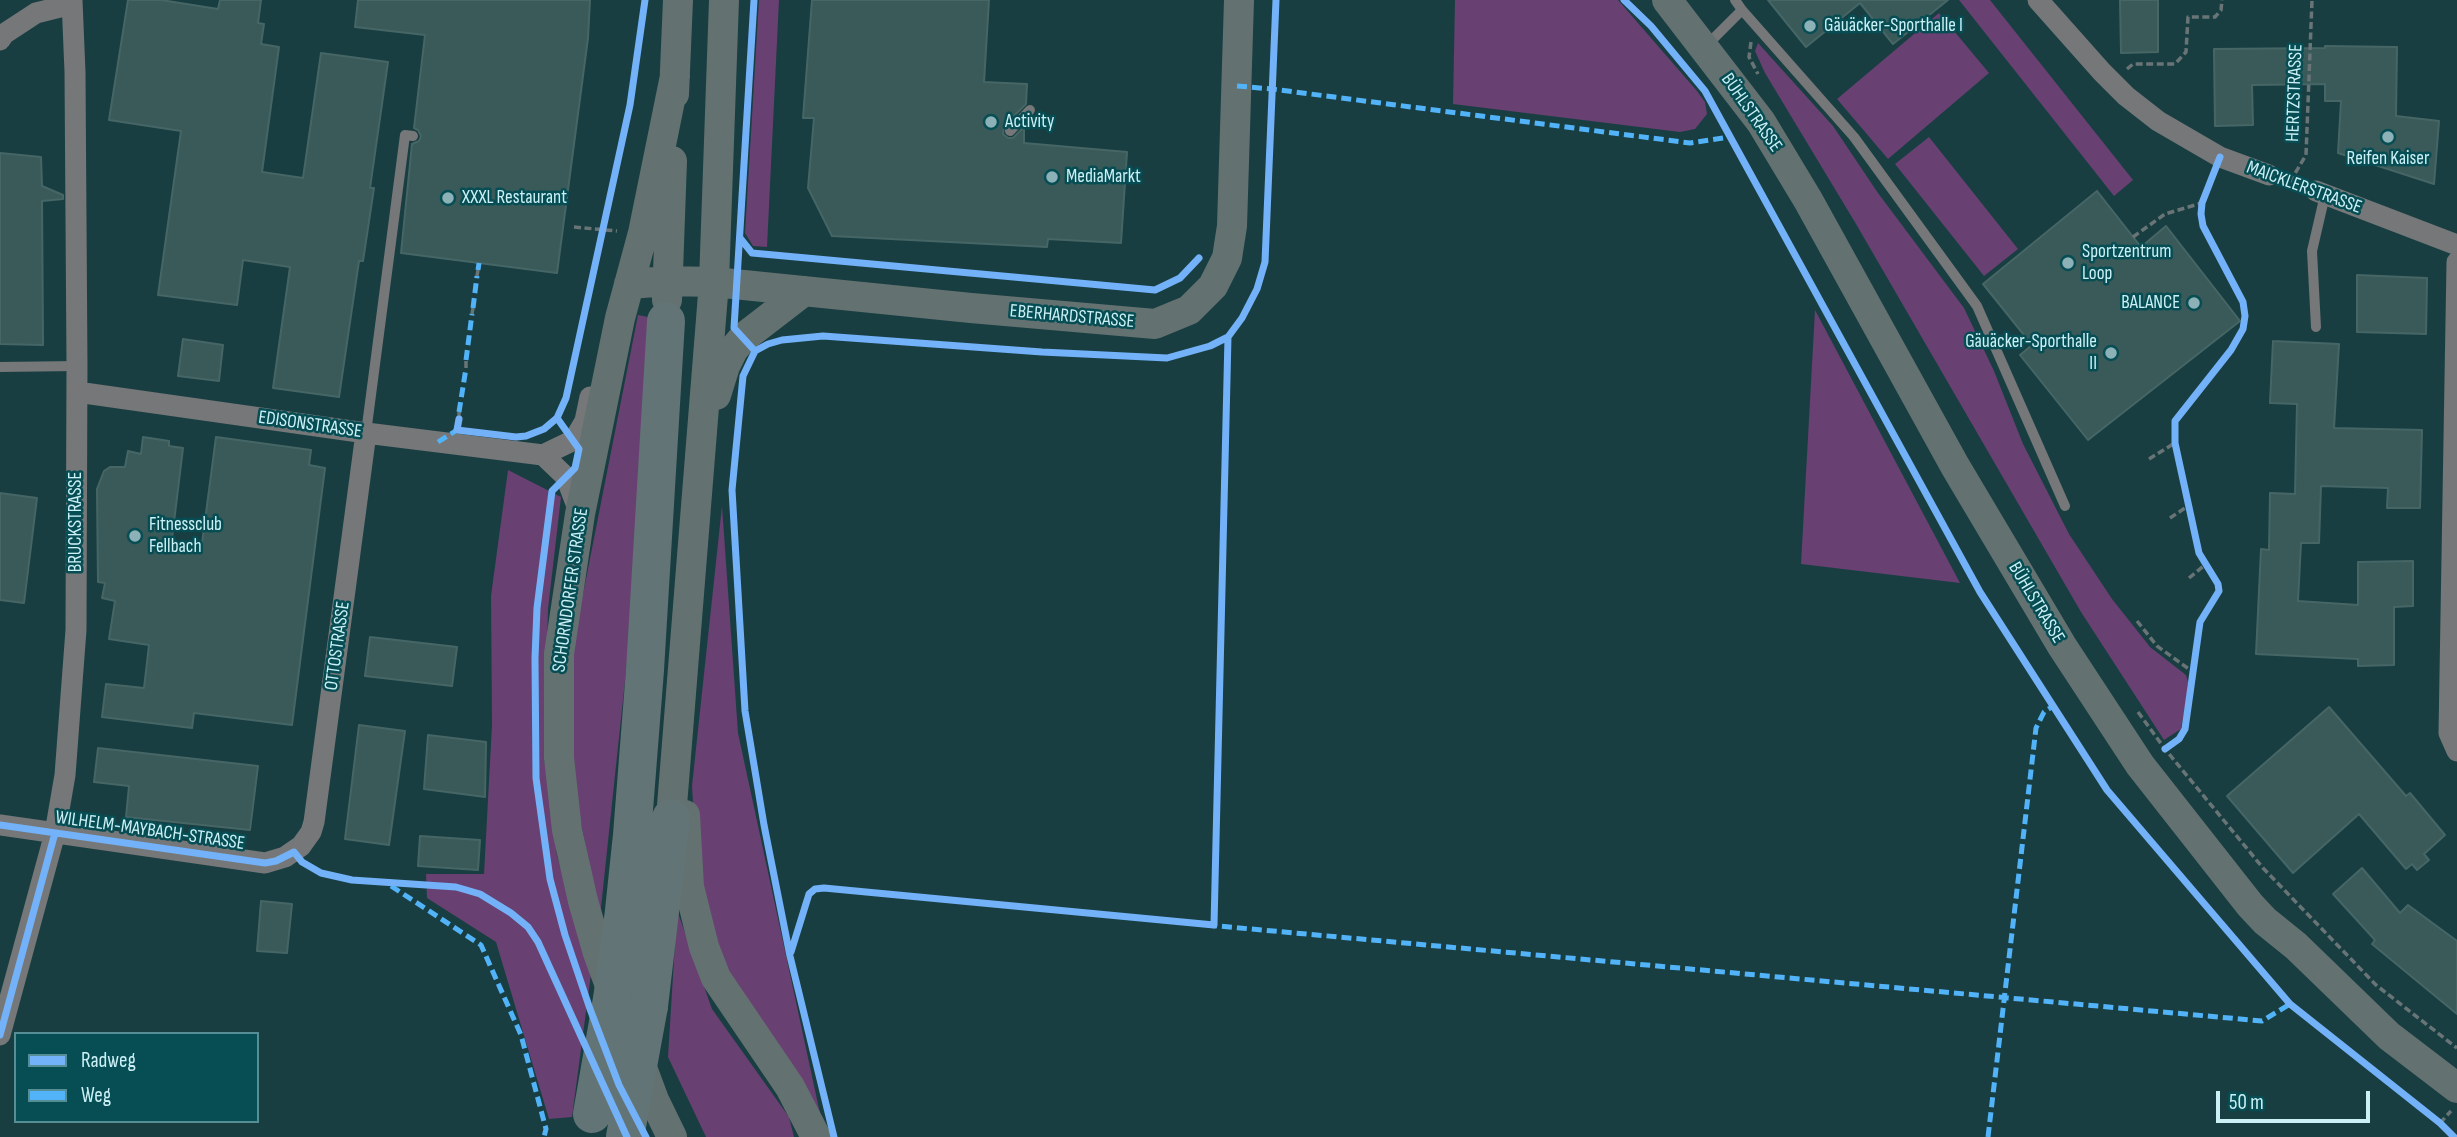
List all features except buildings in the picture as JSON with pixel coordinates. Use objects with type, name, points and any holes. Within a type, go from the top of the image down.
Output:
[{"type":"highway","points":[[590,1125],[612,999],[632,835],[666,321]]},
{"type":"highway","points":[[625,1137],[649,1006],[672,800]]},
{"type":"main road","points":[[666,321],[678,0]]},
{"type":"main road","points":[[724,0],[714,282],[672,800],[687,820],[686,859],[689,887],[704,947],[716,978],[790,1087],[816,1137]]},
{"type":"main road","name":"EBERHARDSTRASSE","points":[[629,284],[714,282],[1155,324],[1189,310],[1213,286],[1227,258],[1232,226],[1240,0]]},
{"type":"main road","name":"BÜHLSTRASSE","points":[[1667,0],[1761,122],[1808,200],[1962,478],[2062,646],[2140,765],[2265,921],[2296,946],[2389,1036],[2457,1088]]},
{"type":"main road","name":"SCHORNDORFER STRASSE","points":[[672,1137],[654,1100],[598,953],[577,877],[567,831],[559,758],[559,654],[580,514],[620,318],[643,233],[675,76]]},
{"type":"main road","points":[[703,435],[725,366],[733,350],[743,338],[804,291]]},
{"type":"street","name":"MAICKLERSTRASSE","points":[[2038,0],[2112,83],[2158,121],[2220,157],[2269,175]]},
{"type":"street","points":[[0,40],[4,34],[36,13],[72,2]]},
{"type":"street","name":"BRUCKSTRASSE","points":[[0,1035],[55,833],[65,775],[76,630],[77,366],[72,2]]},
{"type":"street","name":"MAICKLERSTRASSE","points":[[2321,193],[2457,245]]},
{"type":"street","points":[[2457,262],[2454,656],[2449,733],[2457,751]]},
{"type":"street","points":[[580,514],[566,477],[543,455],[574,440],[585,421],[603,336],[620,318]]},
{"type":"street","name":"EDISONSTRASSE","points":[[77,392],[543,455]]},
{"type":"street","name":"OTTOSTRASSE","points":[[294,852],[306,839],[314,822],[366,433]]},
{"type":"street","name":"WILHELM-MAYBACH-STRASSE","points":[[0,825],[265,863],[294,852]]},
{"type":"lane","points":[[1735,0],[1738,14],[1854,137],[1976,306],[2065,506]]},
{"type":"lane","points":[[1704,48],[1738,14]]},
{"type":"lane","points":[[1010,131],[1030,110]]},
{"type":"lane","points":[[366,433],[405,135],[413,136]]},
{"type":"lane","points":[[2316,327],[2312,251],[2321,193]]},
{"type":"lane","points":[[0,367],[77,366]]},
{"type":"path","points":[[574,227],[603,230],[630,105],[645,0]]},
{"type":"path","points":[[2112,83],[2133,64],[2175,64],[2186,52],[2188,17],[2215,17],[2221,10],[2222,0]]},
{"type":"path","points":[[1738,14],[1751,39],[1749,57],[1761,79]]},
{"type":"path","points":[[2165,750],[2179,739],[2186,729],[2200,622],[2219,592],[2199,552],[2175,443],[2175,421],[2231,350],[2243,330],[2245,316],[2243,302],[2203,226],[2200,214],[2220,157]]},
{"type":"path","points":[[2133,237],[2165,214],[2202,204]]},
{"type":"path","points":[[740,238],[752,253],[1155,290],[1180,278],[1199,258]]},
{"type":"path","points":[[472,314],[473,308]]},
{"type":"path","points":[[466,360],[466,368]]},
{"type":"path","points":[[459,419],[460,412]]},
{"type":"path","points":[[2149,459],[2175,443]]},
{"type":"path","points":[[2170,517],[2188,506]]},
{"type":"path","points":[[2189,578],[2206,564]]},
{"type":"path","points":[[2137,621],[2157,646],[2193,672]]},
{"type":"path","points":[[2136,710],[2165,750],[2263,868],[2376,985],[2457,1048]]},
{"type":"path","points":[[2440,1123],[2457,1104]]},
{"type":"shaded area","points":[[759,0],[779,0],[767,247],[753,246],[745,233]]},
{"type":"shaded area","points":[[1455,0],[1618,0],[1697,91],[1705,102],[1707,114],[1695,129],[1680,132],[1453,104]]},
{"type":"shaded area","points":[[1959,0],[1990,0],[2133,180],[2114,196]]},
{"type":"shaded area","points":[[1939,13],[1989,73],[1888,159],[1837,99]]},
{"type":"shaded area","points":[[1758,43],[1833,126],[1878,193],[1964,308],[1994,371],[2023,444],[2069,534],[2112,599],[2150,647],[2186,675],[2187,697],[2181,729],[2164,740],[2081,612],[1856,224],[1765,73],[1755,51]]},
{"type":"shaded area","points":[[1929,137],[2018,249],[1984,276],[1895,164]]},
{"type":"shaded area","points":[[1815,310],[1960,583],[1801,564]]},
{"type":"shaded area","points":[[638,315],[648,317],[629,643],[600,917],[574,788],[572,650]]},
{"type":"shaded area","points":[[508,470],[561,497],[548,609],[544,758],[557,856],[591,974],[572,1117],[549,1119],[496,942],[427,898],[426,874],[484,874],[492,725],[491,596]]},
{"type":"shaded area","points":[[722,506],[738,733],[824,1132],[722,969],[698,892],[692,786]]},
{"type":"shaded area","points":[[677,910],[712,1009],[789,1117],[794,1137],[706,1137],[668,1057]]},
{"type":"marked path","points":[[1237,86],[1690,143],[1730,137]]},
{"type":"marked path","points":[[478,270],[479,263]]},
{"type":"marked path","points":[[473,308],[477,276]]},
{"type":"marked path","points":[[466,360],[472,314]]},
{"type":"marked path","points":[[459,412],[466,368]]},
{"type":"marked path","points":[[438,442],[457,430]]},
{"type":"marked path","points":[[1988,1137],[2036,728],[2044,712],[2053,706]]},
{"type":"marked path","points":[[391,886],[481,945],[521,1035],[546,1129],[544,1137]]},
{"type":"marked path","points":[[1207,925],[2262,1021],[2290,1004]]},
{"type":"cycle path","points":[[645,0],[630,105],[566,398],[557,418],[579,449],[575,468],[552,491],[537,608],[535,658],[536,778],[550,879],[565,935],[590,1009],[619,1085],[646,1137]]},
{"type":"cycle path","points":[[754,0],[734,328],[755,351]]},
{"type":"cycle path","points":[[834,1137],[790,956],[745,711],[732,490],[743,376],[755,351],[768,344],[823,336],[1167,358],[1210,346],[1228,337],[1242,318],[1257,289],[1265,262],[1276,0]]},
{"type":"cycle path","points":[[1624,0],[1651,26],[1705,91],[1980,592],[2107,790],[2290,1004],[2454,1137]]},
{"type":"cycle path","points":[[2165,749],[2179,739],[2185,729],[2200,622],[2219,591],[2218,584],[2199,553],[2175,443],[2175,421],[2231,350],[2243,329],[2245,316],[2243,302],[2203,226],[2201,214],[2202,203],[2220,157]]},
{"type":"cycle path","points":[[740,238],[752,253],[1155,290],[1180,278],[1199,258]]},
{"type":"cycle path","points":[[791,952],[809,894],[815,889],[824,888],[1214,925],[1228,337]]},
{"type":"cycle path","points":[[459,419],[457,430],[516,437],[544,429],[557,418]]},
{"type":"cycle path","points":[[0,825],[265,863],[294,852],[302,862],[321,873],[352,880],[456,887],[480,894],[528,927],[538,942],[627,1137]]},
{"type":"cycle path","points":[[0,1035],[55,833]]},
{"type":"place","name":"Gäuäcker-Sporthalle I","points":[[1810,26]]},
{"type":"place","name":"Activity","points":[[991,122]]},
{"type":"place","name":"Reifen Kaiser","points":[[2388,137]]},
{"type":"place","name":"MediaMarkt","points":[[1052,177]]},
{"type":"place","name":"XXXL Restaurant","points":[[448,198]]},
{"type":"place","name":"Sportzentrum Loop","points":[[2068,263]]},
{"type":"place","name":"BALANCE","points":[[2194,303]]},
{"type":"place","name":"Gäuäcker-Sporthalle II","points":[[2111,353]]},
{"type":"place","name":"Fitnessclub Fellbach","points":[[135,536]]}]
